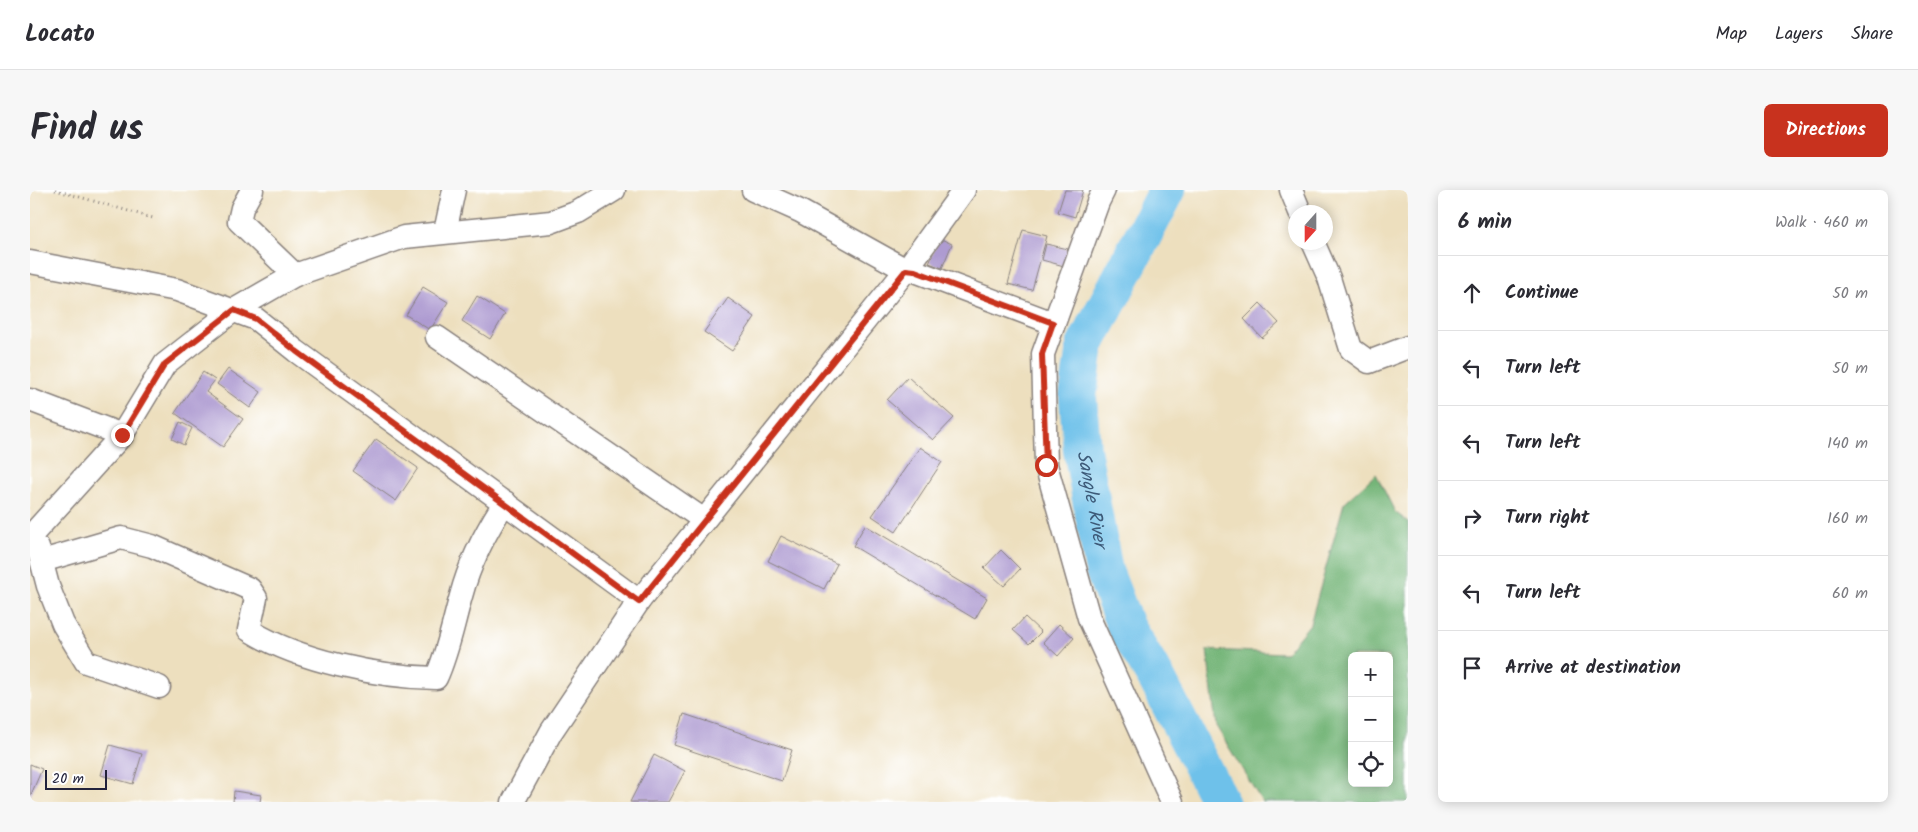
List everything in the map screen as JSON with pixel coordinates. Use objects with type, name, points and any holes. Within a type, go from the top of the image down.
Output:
[{"type":"street","points":[[252,190],[242,208],[239,221],[295,275]]},
{"type":"street","points":[[445,232],[454,190]]},
{"type":"street","points":[[158,687],[86,662],[63,624],[48,586],[42,561],[32,535],[122,435],[165,364],[234,310],[295,275],[404,237],[551,222],[578,212],[614,190]]},
{"type":"street","points":[[753,190],[800,211],[906,270],[915,271],[1053,323]]},
{"type":"street","points":[[513,802],[551,732],[639,602],[906,270],[964,190]]},
{"type":"street","points":[[1104,190],[1042,354],[1046,465],[1090,618],[1172,802]]},
{"type":"street","points":[[1290,190],[1297,205]]},
{"type":"street","points":[[1316,250],[1328,278],[1351,349],[1369,362],[1408,347]]},
{"type":"street","points":[[30,262],[177,290],[256,319],[304,357],[505,502],[639,602]]},
{"type":"street","points":[[437,337],[704,520]]},
{"type":"street","points":[[30,400],[122,435]]},
{"type":"street","points":[[42,561],[122,538],[152,546],[250,589],[256,598],[249,630],[260,636],[316,658],[372,673],[436,678],[445,659],[461,594],[483,536],[505,502]]},
{"type":"path","points":[[54,190],[153,218]]},
{"type":"green space","points":[[1376,474],[1395,512],[1408,522],[1408,802],[1262,802],[1216,726],[1207,650],[1286,653],[1310,624],[1344,503]]},
{"type":"building","points":[[1065,190],[1083,190],[1075,217],[1058,212]]},
{"type":"building","points":[[1023,230],[1047,236],[1032,290],[1008,284]]},
{"type":"building","points":[[939,238],[952,244],[942,268],[929,263]]},
{"type":"building","points":[[1046,244],[1068,249],[1064,266],[1042,260]]},
{"type":"building","points":[[423,287],[448,302],[430,330],[406,315]]},
{"type":"building","points":[[477,296],[505,314],[490,339],[462,321]]},
{"type":"building","points":[[728,298],[755,317],[732,351],[704,332]]},
{"type":"building","points":[[1260,303],[1279,323],[1262,338],[1244,319]]},
{"type":"building","points":[[228,369],[261,392],[250,408],[217,384]]},
{"type":"building","points":[[203,372],[215,380],[206,392],[243,419],[223,447],[175,413]]},
{"type":"building","points":[[908,377],[954,418],[933,440],[887,400]]},
{"type":"building","points":[[180,422],[192,428],[184,445],[172,439]]},
{"type":"building","points":[[376,439],[418,468],[396,501],[353,471]]},
{"type":"building","points":[[920,447],[942,462],[896,532],[872,516]]},
{"type":"building","points":[[865,525],[987,598],[975,619],[853,546]]},
{"type":"building","points":[[781,536],[837,564],[824,589],[768,561]]},
{"type":"building","points":[[1001,550],[1020,569],[1004,586],[984,568]]},
{"type":"building","points":[[1025,617],[1041,632],[1029,644],[1013,630]]},
{"type":"building","points":[[1059,624],[1074,638],[1058,656],[1043,642]]},
{"type":"building","points":[[684,714],[792,750],[782,781],[674,745]]},
{"type":"building","points":[[110,745],[142,754],[133,784],[101,775]]},
{"type":"building","points":[[654,755],[685,771],[668,802],[630,802]]},
{"type":"building","points":[[30,764],[42,769],[30,797]]},
{"type":"building","points":[[234,791],[261,795],[260,802],[233,802]]},
{"type":"waterway","name":"Sangle River","points":[[1167,190],[1085,346],[1078,397],[1082,450],[1104,571],[1126,628],[1158,681],[1220,802]]},
{"type":"route","points":[[122,435],[165,364],[234,310],[256,319],[296,351],[505,502],[639,602],[906,270],[915,271],[1053,323],[1042,354],[1046,465]]}]
